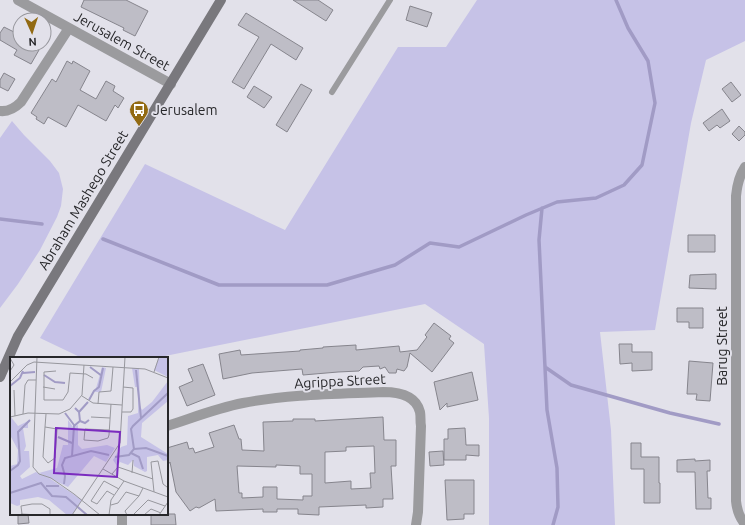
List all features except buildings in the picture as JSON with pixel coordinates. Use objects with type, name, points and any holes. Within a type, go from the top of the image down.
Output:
[{"type":"main road","name":"Abraham Mashego Street","points":[[0,377],[10,351],[21,330],[221,0]]},
{"type":"street","name":"Jerusalem Street","points":[[18,0],[171,84]]},
{"type":"street","points":[[0,111],[10,110],[21,102],[69,28]]},
{"type":"street","name":"Barug Street","points":[[745,166],[740,175],[736,196],[736,501],[738,512],[745,524]]},
{"type":"street","name":"Agrippa Street","points":[[168,426],[222,408],[267,399],[383,392],[394,392],[408,396],[416,404],[420,412],[421,426],[418,512],[416,525]]},
{"type":"lane","points":[[332,92],[390,0]]},
{"type":"shaded area","points":[[477,0],[745,0],[745,41],[706,60],[691,123],[655,330],[600,332],[611,430],[615,525],[489,525],[489,418],[484,344],[425,304],[160,357],[80,357],[40,338],[145,164],[285,230],[398,47],[446,47]]},
{"type":"shaded area","points":[[12,121],[50,161],[59,173],[63,189],[61,206],[57,217],[40,250],[0,308],[0,138]]},
{"type":"waterway","points":[[103,239],[219,285],[327,285],[395,265],[430,243],[459,247],[557,202],[596,198],[624,185],[642,165],[655,103],[648,61],[628,28],[616,0]]},
{"type":"waterway","points":[[542,208],[539,240],[547,410],[557,468],[558,507],[553,525]]},
{"type":"waterway","points":[[0,219],[42,224]]},
{"type":"waterway","points":[[545,365],[545,367],[571,385],[670,413],[719,424]]},
{"type":"place","name":"Jerusalem","points":[[139,127]]}]
